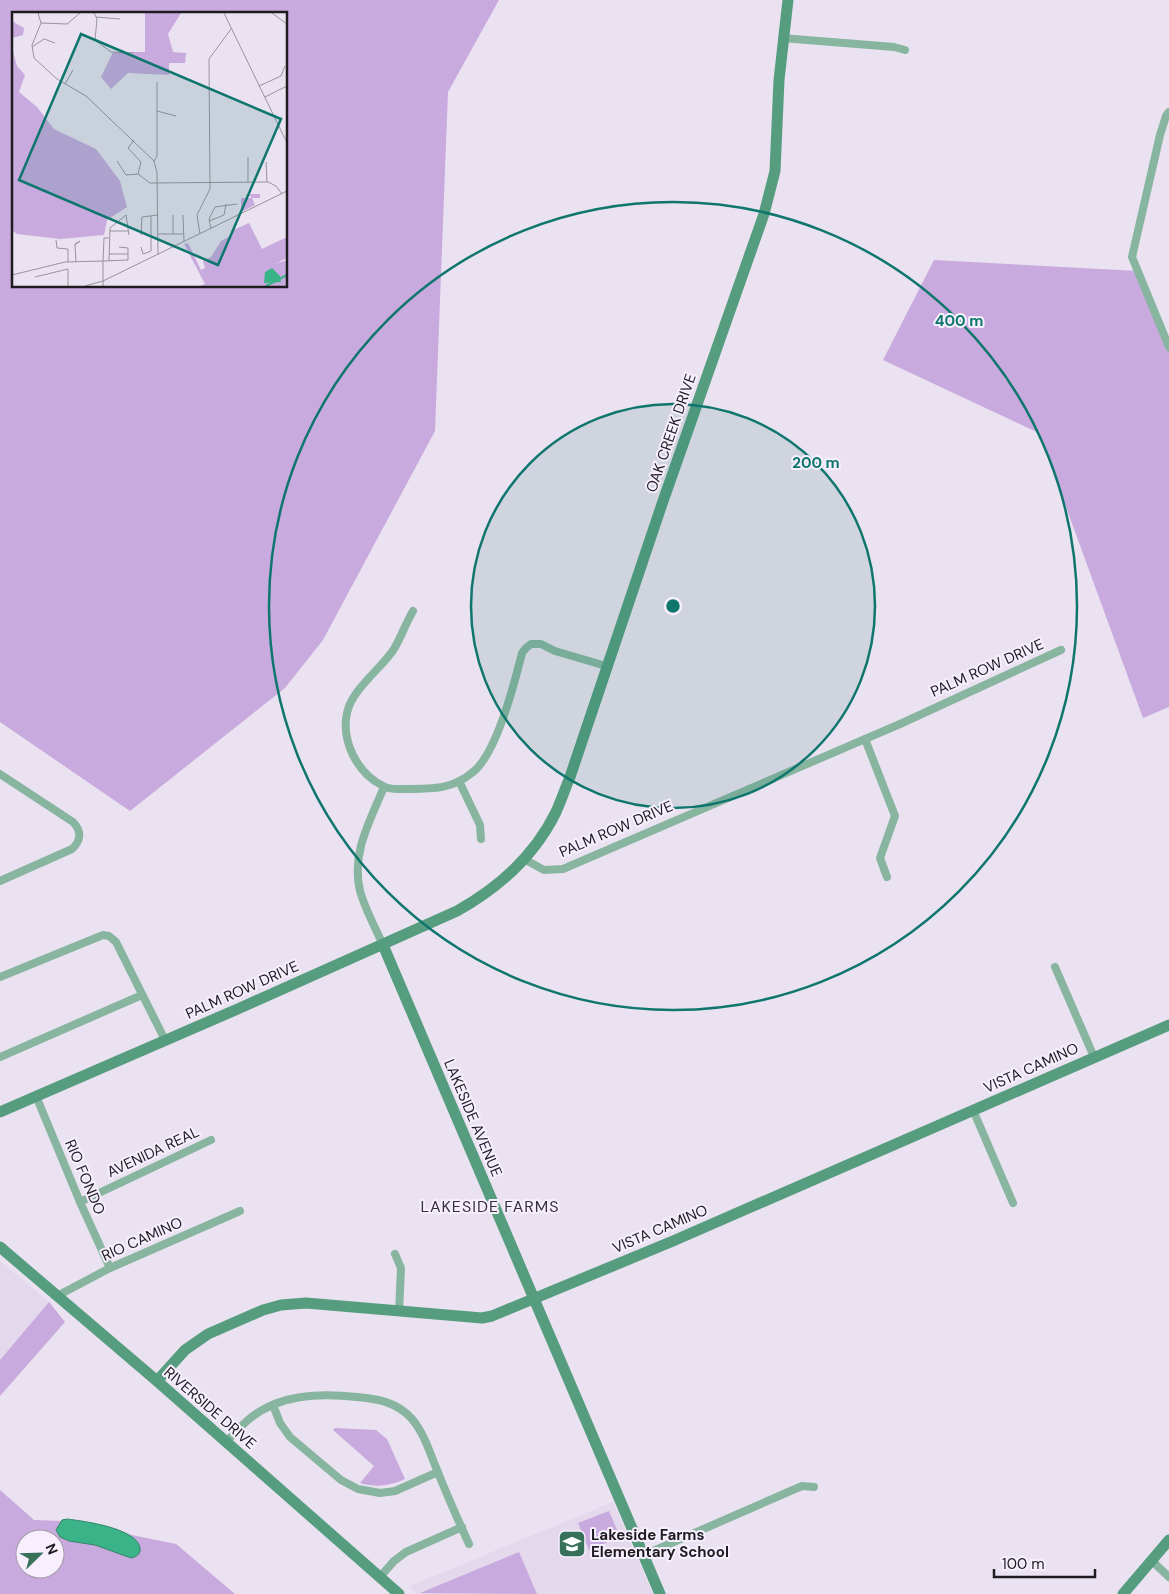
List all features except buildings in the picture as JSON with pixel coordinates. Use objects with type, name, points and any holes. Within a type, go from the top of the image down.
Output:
[{"type":"street","name":"OAK CREEK DRIVE","points":[[524,859],[542,835],[555,813],[570,777],[606,666],[769,198],[774,171],[782,38],[788,0]]},
{"type":"street","points":[[782,38],[894,47],[905,50]]},
{"type":"street","points":[[1169,112],[1160,135],[1132,258],[1169,347]]},
{"type":"street","points":[[413,611],[394,649],[357,692],[347,711],[345,726],[352,754],[359,767],[384,787],[426,790],[443,788],[474,772],[494,743],[522,654],[528,646],[534,643],[541,644],[556,652],[606,666]]},
{"type":"street","name":"PALM ROW DRIVE","points":[[0,1112],[448,916],[471,904],[498,884],[524,859],[544,870],[563,869],[865,739],[1061,650]]},
{"type":"street","points":[[865,739],[895,816],[880,858],[886,877]]},
{"type":"street","points":[[0,774],[72,822],[77,826],[80,838],[78,844],[72,849],[0,881]]},
{"type":"street","points":[[459,781],[480,825],[481,839]]},
{"type":"street","name":"LAKESIDE AVENUE","points":[[384,787],[363,836],[359,851],[357,872],[361,892],[660,1594]]},
{"type":"street","points":[[0,977],[106,935],[112,937],[165,1040]]},
{"type":"street","points":[[1055,967],[1094,1057]]},
{"type":"street","points":[[0,1057],[142,995]]},
{"type":"street","name":"VISTA CAMINO","points":[[157,1381],[185,1350],[199,1339],[272,1308],[289,1304],[306,1303],[482,1318],[673,1241],[1169,1025]]},
{"type":"street","name":"RIO FONDO","points":[[36,1096],[110,1268]]},
{"type":"street","points":[[973,1110],[1013,1203]]},
{"type":"street","name":"AVENIDA REAL","points":[[80,1202],[211,1140]]},
{"type":"street","name":"RIO CAMINO","points":[[57,1296],[110,1268],[240,1211]]},
{"type":"street","name":"RIVERSIDE DRIVE","points":[[0,1247],[157,1381],[399,1594]]},
{"type":"street","points":[[395,1254],[401,1268],[399,1312]]},
{"type":"street","points":[[226,1442],[248,1419],[272,1405],[295,1398],[321,1394],[376,1398],[386,1401],[405,1413],[416,1425],[469,1544]]},
{"type":"street","points":[[272,1405],[280,1423],[290,1437],[341,1480],[358,1489],[380,1493],[395,1490],[438,1472]]},
{"type":"street","points":[[644,1556],[802,1486],[814,1487]]},
{"type":"street","points":[[380,1577],[394,1561],[406,1552],[462,1527]]},
{"type":"street","points":[[1123,1594],[1169,1540]]},
{"type":"street","points":[[1152,1560],[1169,1577]]},
{"type":"shaded area","points":[[0,0],[499,0],[448,92],[435,431],[323,640],[285,688],[130,811],[0,722]]},
{"type":"shaded area","points":[[934,260],[1138,271],[1169,343],[1169,707],[1143,718],[1039,433],[883,360]]},
{"type":"shaded area","points":[[0,1261],[49,1302],[0,1360]]},
{"type":"shaded area","points":[[49,1302],[65,1322],[0,1396],[0,1360]]},
{"type":"shaded area","points":[[335,1428],[376,1430],[387,1439],[405,1479],[383,1485],[360,1483],[374,1466],[333,1430]]},
{"type":"shaded area","points":[[0,1490],[34,1520],[63,1521],[176,1544],[235,1594],[0,1594]]},
{"type":"shaded area","name":"Lakeside Farms Elementary School","points":[[613,1502],[653,1594],[416,1594],[410,1586]]},
{"type":"shaded area","points":[[609,1511],[620,1537],[589,1550],[578,1523]]},
{"type":"shaded area","points":[[67,1519],[96,1524],[130,1535],[137,1541],[140,1552],[131,1558],[95,1545],[69,1541],[65,1539],[65,1529],[57,1529],[62,1520]]},
{"type":"shaded area","points":[[519,1552],[537,1594],[420,1593]]},
{"type":"place","name":"Lakeside Farms Elementary School","points":[[572,1544]]},
{"type":"district","name":"LAKESIDE FARMS","points":[[490,1206]]}]
